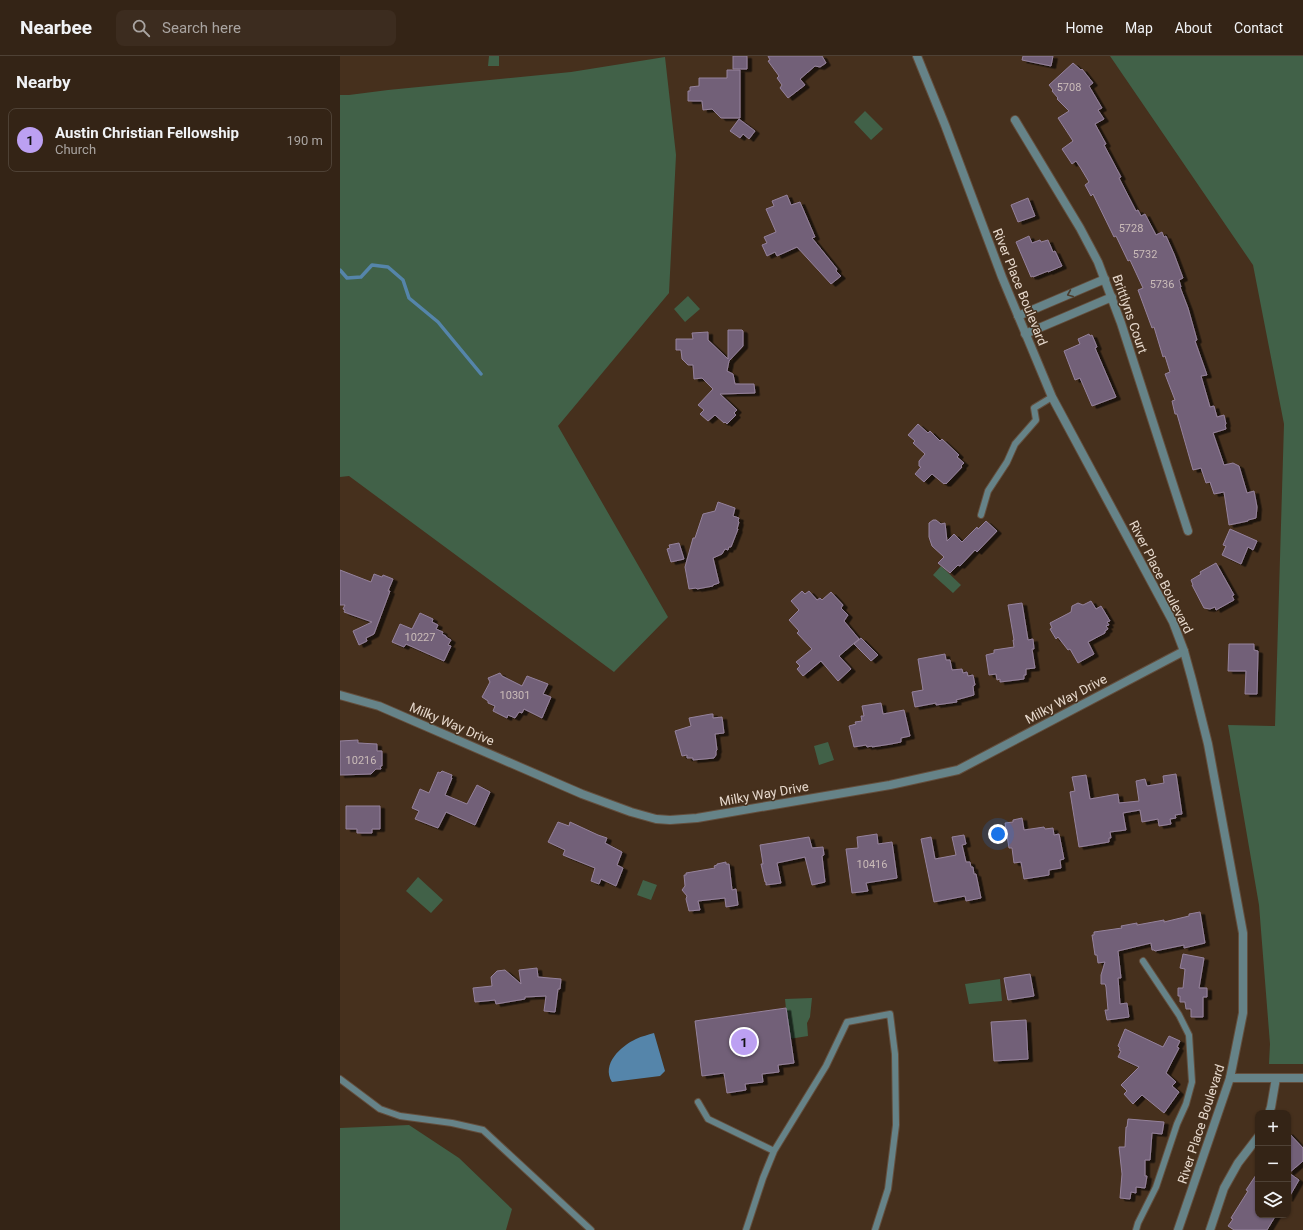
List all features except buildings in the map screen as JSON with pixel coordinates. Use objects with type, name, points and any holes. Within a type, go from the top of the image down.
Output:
[{"type":"street","name":"River Place Boulevard","points":[[917,56],[1025,334],[1052,397],[1173,622],[1184,651],[1208,744],[1243,933],[1243,1013],[1230,1078],[1178,1230]]},
{"type":"street","name":"Brittlyns Court","points":[[1015,120],[1080,228],[1106,279],[1188,531]]},
{"type":"street","points":[[1018,316],[1106,279]]},
{"type":"street","points":[[1025,334],[1112,297]]},
{"type":"street","name":"Milky Way Drive","points":[[340,695],[379,706],[582,794],[631,812],[656,819],[670,820],[697,818],[882,786],[958,770],[1184,651]]},
{"type":"street","points":[[1230,1078],[1303,1078]]},
{"type":"street","points":[[1270,1110],[1276,1078]]},
{"type":"street","points":[[1210,1230],[1224,1188],[1238,1163],[1255,1141]]},
{"type":"lane","points":[[981,516],[988,491],[1007,462],[1015,444],[1036,420],[1034,408],[1052,397]]},
{"type":"lane","points":[[1136,1230],[1156,1187],[1186,1104],[1192,1082],[1189,1035],[1179,1015],[1143,960]]},
{"type":"lane","points":[[746,1230],[763,1178],[774,1151],[826,1066],[847,1022],[890,1014],[895,1054],[896,1125],[888,1189],[875,1230]]},
{"type":"lane","points":[[340,1079],[380,1109],[400,1116],[452,1123],[483,1130],[591,1230]]},
{"type":"lane","points":[[698,1102],[708,1119],[774,1151]]},
{"type":"green space","points":[[489,56],[499,56],[499,66],[488,66]]},
{"type":"green space","points":[[1110,56],[1303,56],[1303,1064],[1269,1064],[1270,1044],[1259,905],[1228,725],[1275,726],[1284,424],[1253,265]]},
{"type":"green space","points":[[665,57],[676,155],[669,293],[558,426],[668,617],[614,672],[349,476],[340,477],[340,95],[571,72]]},
{"type":"green space","points":[[865,111],[883,129],[871,140],[854,122]]},
{"type":"green space","points":[[688,296],[700,309],[685,322],[674,309]]},
{"type":"green space","points":[[941,566],[961,585],[953,593],[933,575]]},
{"type":"green space","points":[[828,742],[834,760],[819,765],[814,746]]},
{"type":"green space","points":[[418,877],[443,900],[431,913],[406,891]]},
{"type":"green space","points":[[643,880],[657,885],[651,900],[637,895]]},
{"type":"green space","points":[[1000,979],[1002,1001],[969,1004],[965,984]]},
{"type":"green space","points":[[812,998],[810,1017],[807,1023],[808,1036],[789,1039],[785,999]]},
{"type":"green space","points":[[409,1125],[459,1158],[512,1209],[506,1230],[340,1230],[340,1128]]},
{"type":"water","points":[[654,1033],[665,1071],[660,1076],[612,1082],[609,1075],[609,1069],[614,1056],[630,1042]]},
{"type":"waterway","points":[[340,270],[347,278],[361,277],[372,265],[388,267],[403,280],[409,298],[438,322],[481,374]]},
{"type":"place","name":"Austin Christian Fellowship","points":[[744,1042]]}]
